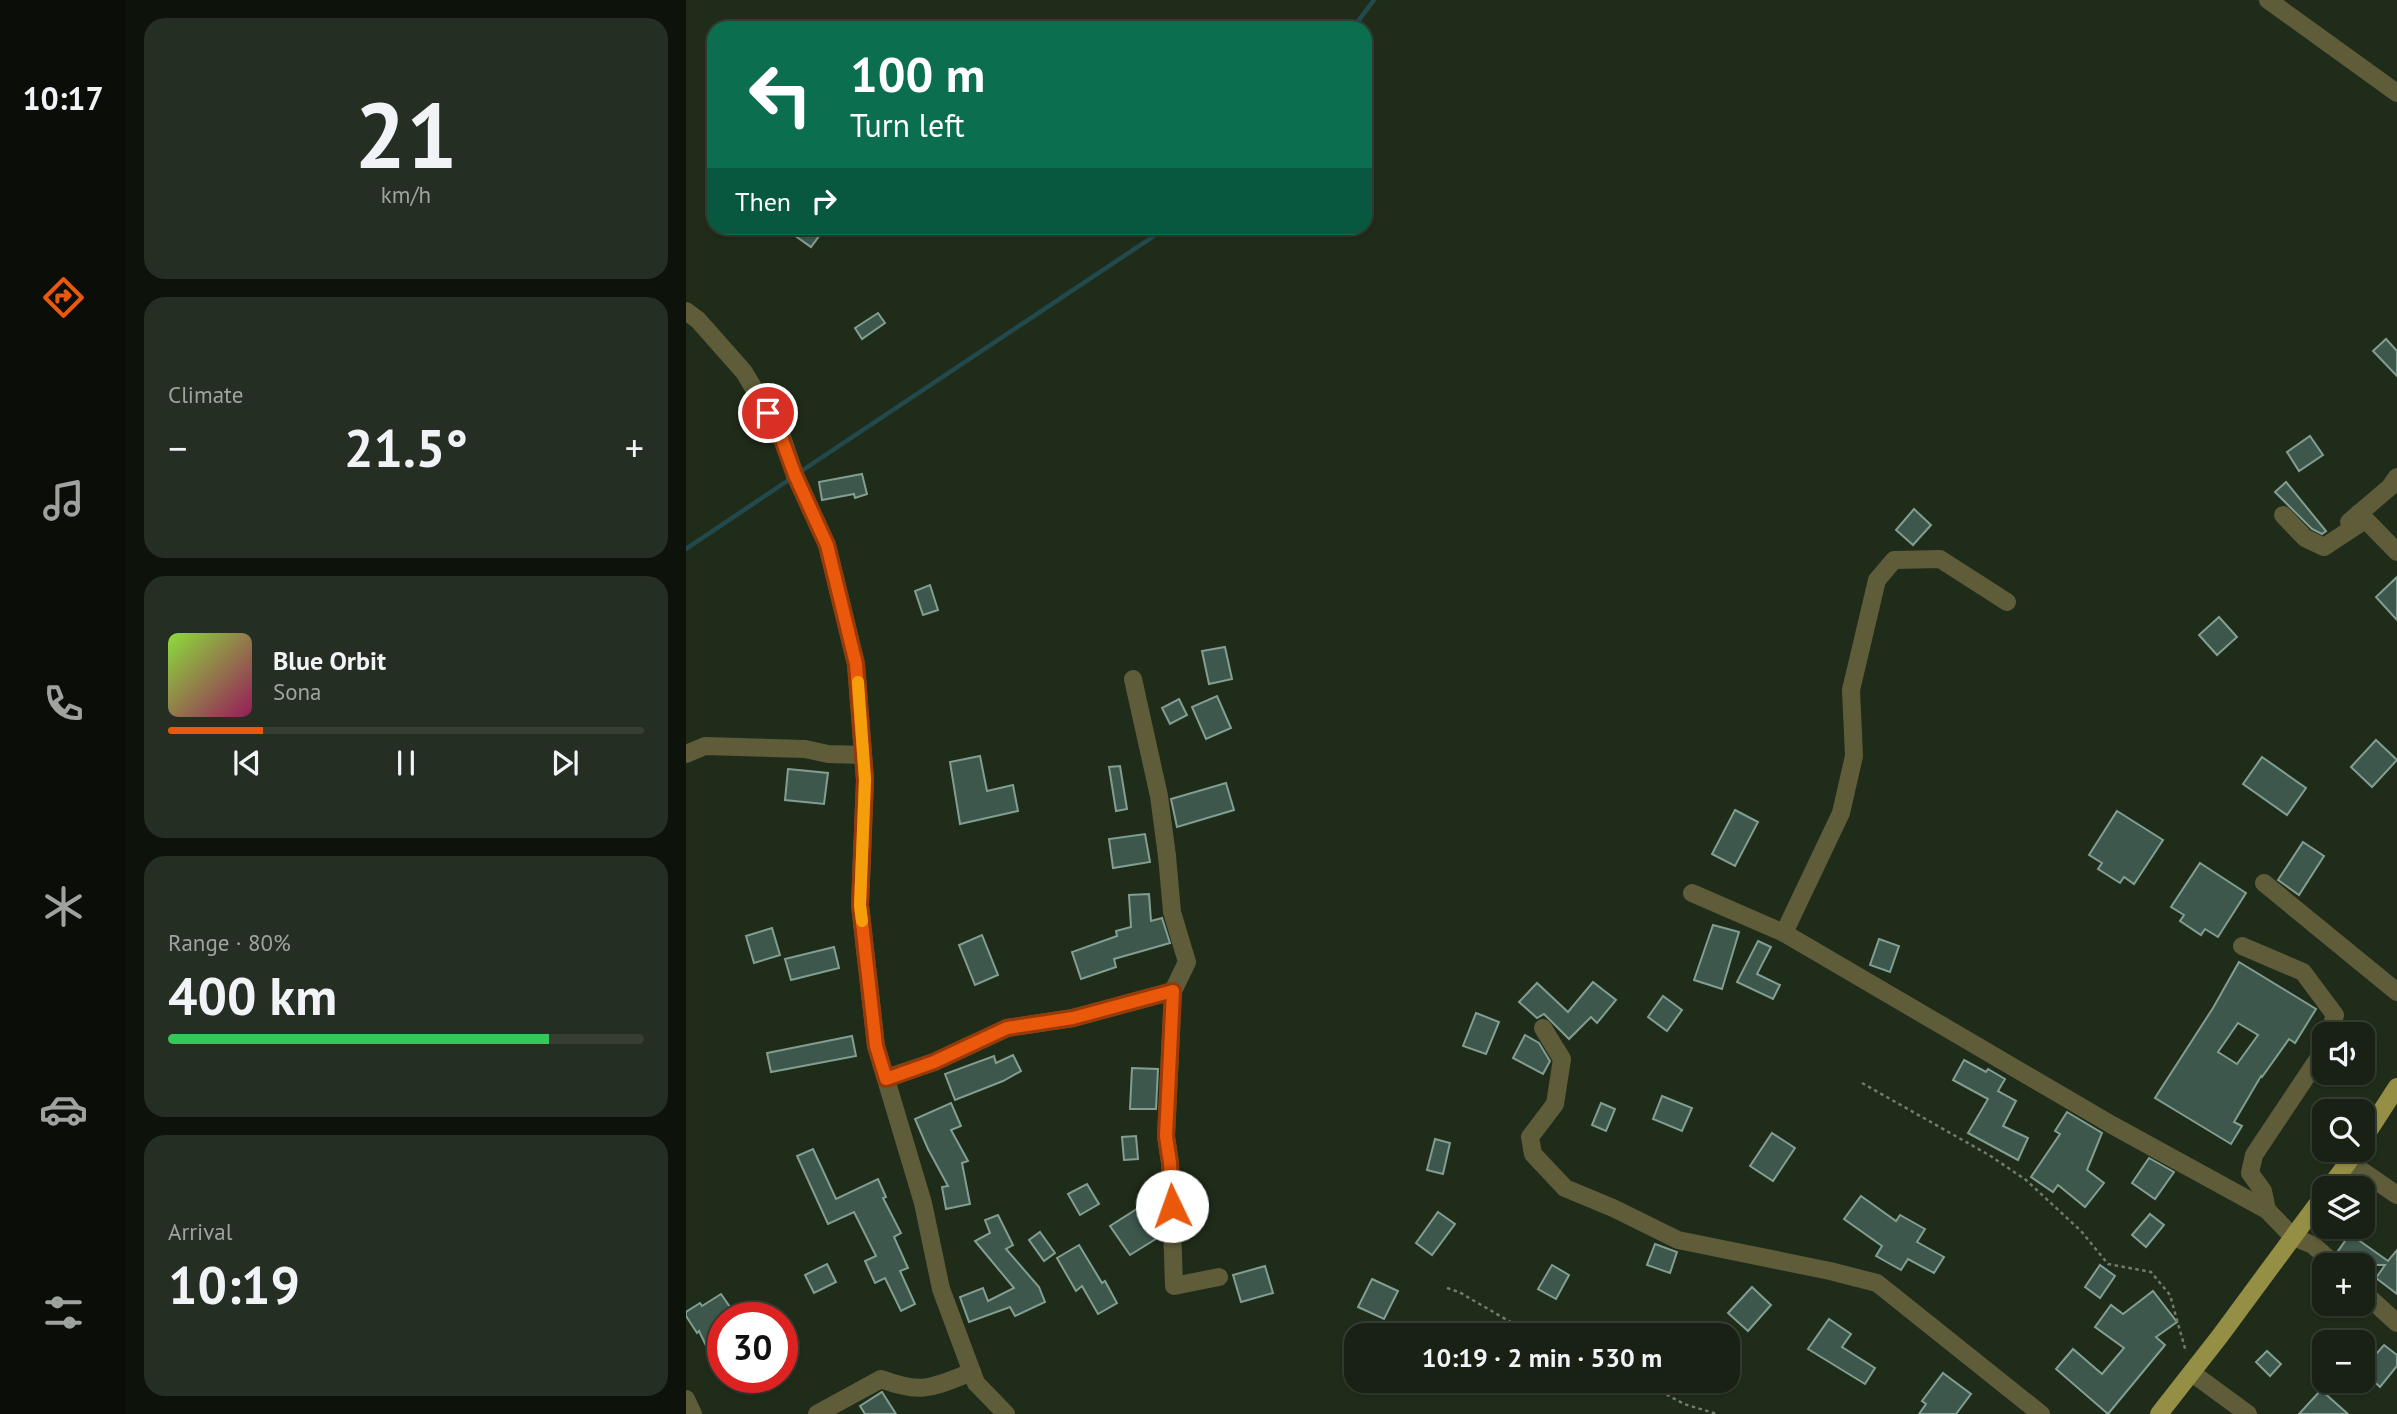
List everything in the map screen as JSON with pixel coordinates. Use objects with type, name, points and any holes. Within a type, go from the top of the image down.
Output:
[{"type":"main road","points":[[2375,1121],[2397,1087]]},
{"type":"main road","points":[[2159,1414],[2312,1211]]},
{"type":"street","points":[[2268,0],[2343,57],[2397,93]]},
{"type":"street","points":[[686,311],[698,320],[744,372],[780,434],[795,475],[827,545],[856,664],[865,780],[860,905],[876,1046],[923,1203],[941,1289],[976,1382],[1006,1414]]},
{"type":"street","points":[[2283,515],[2305,538],[2324,547],[2362,517],[2397,477]]},
{"type":"street","points":[[2336,532],[2362,517]]},
{"type":"street","points":[[2362,517],[2397,552]]},
{"type":"street","points":[[1784,933],[1841,813],[1854,756],[1851,690],[1877,580],[1894,560],[1940,559],[2007,603]]},
{"type":"street","points":[[1133,679],[1158,796],[1172,912],[1187,962],[1173,991],[1166,1136],[1170,1163],[1174,1286],[1219,1277]]},
{"type":"street","points":[[686,754],[705,746],[806,749],[828,754],[863,755]]},
{"type":"street","points":[[2264,883],[2397,992]]},
{"type":"street","points":[[1692,893],[1784,933],[2112,1125],[2267,1209],[2292,1237],[2313,1245],[2322,1253]]},
{"type":"street","points":[[2242,946],[2303,972],[2336,1015],[2333,1022]]},
{"type":"street","points":[[886,1079],[934,1062],[1007,1028],[1073,1018],[1173,991]]},
{"type":"street","points":[[1543,1028],[1562,1059],[1555,1104],[1530,1137],[1533,1154],[1565,1188],[1614,1208],[1678,1240],[1877,1283],[2041,1414]]},
{"type":"street","points":[[2267,1209],[2263,1191],[2250,1173],[2254,1155],[2312,1068]]},
{"type":"street","points":[[2360,1162],[2397,1195]]},
{"type":"street","points":[[2375,1303],[2397,1323]]},
{"type":"street","points":[[817,1414],[881,1379],[904,1388],[928,1389],[972,1372]]},
{"type":"street","points":[[2192,1373],[2248,1414]]},
{"type":"street","points":[[686,1399],[693,1414]]},
{"type":"path","points":[[1862,1083],[1989,1155],[2026,1180],[2081,1231],[2108,1264],[2151,1272],[2169,1295],[2192,1373]]},
{"type":"path","points":[[1447,1288],[1459,1292],[1512,1323]]},
{"type":"path","points":[[1664,1393],[1684,1404],[1717,1414]]},
{"type":"building","points":[[794,235],[820,235],[811,247]]},
{"type":"building","points":[[878,313],[885,323],[862,339],[855,328]]},
{"type":"building","points":[[2386,339],[2397,351],[2397,376],[2373,351]]},
{"type":"building","points":[[2310,436],[2323,455],[2299,471],[2287,452]]},
{"type":"building","points":[[862,474],[867,494],[855,498],[854,494],[822,500],[819,482]]},
{"type":"building","points":[[2286,482],[2326,531],[2322,534],[2312,529],[2275,492]]},
{"type":"building","points":[[1914,509],[1931,525],[1913,545],[1896,530]]},
{"type":"building","points":[[2397,577],[2397,620],[2376,597]]},
{"type":"building","points":[[930,585],[938,610],[923,615],[915,591]]},
{"type":"building","points":[[2219,617],[2237,637],[2217,655],[2199,635]]},
{"type":"building","points":[[1225,647],[1232,679],[1209,684],[1202,651]]},
{"type":"building","points":[[1217,696],[1231,728],[1206,739],[1192,707]]},
{"type":"building","points":[[1179,699],[1187,715],[1170,724],[1162,708]]},
{"type":"building","points":[[2376,740],[2397,760],[2372,787],[2351,767]]},
{"type":"building","points":[[980,756],[987,791],[1013,785],[1018,811],[960,824],[950,762]]},
{"type":"building","points":[[2262,757],[2306,788],[2287,815],[2243,784]]},
{"type":"building","points":[[1120,766],[1127,809],[1116,811],[1109,767]]},
{"type":"building","points":[[788,769],[828,773],[824,804],[785,800]]},
{"type":"building","points":[[1226,783],[1234,810],[1177,827],[1171,799]]},
{"type":"building","points":[[1735,810],[1758,822],[1735,866],[1712,854]]},
{"type":"building","points":[[2117,811],[2163,840],[2134,884],[2124,877],[2120,883],[2098,869],[2102,863],[2089,855]]},
{"type":"building","points":[[1145,834],[1150,862],[1113,868],[1109,839]]},
{"type":"building","points":[[2303,842],[2324,856],[2299,895],[2278,880]]},
{"type":"building","points":[[2200,863],[2246,893],[2218,937],[2205,929],[2201,935],[2180,921],[2184,915],[2171,907]]},
{"type":"building","points":[[1149,894],[1151,921],[1162,918],[1170,943],[1114,959],[1116,967],[1081,979],[1072,952],[1117,936],[1116,931],[1131,927],[1129,895]]},
{"type":"building","points":[[1713,925],[1739,932],[1722,989],[1694,980]]},
{"type":"building","points":[[772,928],[780,955],[754,963],[746,936]]},
{"type":"building","points":[[982,935],[998,975],[975,985],[959,945]]},
{"type":"building","points":[[1879,939],[1899,946],[1890,972],[1870,965]]},
{"type":"building","points":[[1758,941],[1771,947],[1757,974],[1780,985],[1773,999],[1737,982]]},
{"type":"building","points":[[834,947],[839,968],[791,980],[785,959]]},
{"type":"building","points":[[2239,962],[2316,1009],[2295,1043],[2289,1039],[2261,1076],[2234,1122],[2242,1126],[2231,1144],[2155,1098]],"holes":[[[2238,1023],[2258,1035],[2237,1064],[2218,1052]]]},
{"type":"building","points":[[1593,982],[1616,1000],[1597,1023],[1591,1017],[1569,1039],[1544,1014],[1537,1018],[1519,1002],[1537,983],[1568,1012]]},
{"type":"building","points":[[1663,996],[1682,1010],[1667,1031],[1648,1017]]},
{"type":"building","points":[[1476,1013],[1499,1022],[1486,1054],[1463,1046]]},
{"type":"building","points":[[1525,1035],[1539,1043],[1550,1061],[1543,1074],[1513,1058]]},
{"type":"building","points":[[852,1036],[856,1056],[771,1072],[767,1053]]},
{"type":"building","points":[[1013,1055],[1021,1071],[955,1100],[945,1074],[994,1056],[996,1063]]},
{"type":"building","points":[[1964,1060],[2005,1079],[1998,1091],[2016,1101],[2003,1126],[2028,1138],[2018,1160],[1968,1133],[1988,1099],[1953,1080]]},
{"type":"building","points":[[1132,1068],[1158,1069],[1156,1109],[1130,1109]]},
{"type":"building","points":[[1662,1096],[1692,1108],[1682,1131],[1653,1119]]},
{"type":"building","points":[[951,1103],[961,1126],[951,1130],[968,1161],[962,1163],[970,1204],[946,1209],[942,1187],[948,1186],[915,1119]]},
{"type":"building","points":[[1601,1103],[1615,1109],[1606,1131],[1592,1125]]},
{"type":"building","points":[[2067,1112],[2102,1133],[2087,1170],[2104,1183],[2085,1207],[2058,1185],[2053,1192],[2031,1177],[2060,1134],[2055,1131]]},
{"type":"building","points":[[1772,1133],[1795,1148],[1773,1181],[1750,1166]]},
{"type":"building","points":[[1136,1136],[1138,1159],[1124,1160],[1122,1137]]},
{"type":"building","points":[[1435,1139],[1450,1143],[1443,1174],[1427,1170]]},
{"type":"building","points":[[813,1149],[836,1199],[878,1179],[886,1197],[883,1198],[901,1233],[894,1237],[908,1268],[900,1271],[915,1304],[901,1311],[885,1278],[875,1283],[865,1261],[876,1256],[854,1212],[828,1224],[797,1156]]},
{"type":"building","points":[[2149,1158],[2174,1172],[2155,1199],[2132,1183]]},
{"type":"building","points":[[1087,1184],[1099,1204],[1080,1215],[1068,1194]]},
{"type":"building","points":[[1861,1196],[1896,1221],[1900,1215],[1925,1229],[1917,1242],[1944,1257],[1934,1273],[1908,1259],[1901,1270],[1876,1256],[1882,1246],[1844,1219]]},
{"type":"building","points":[[1140,1207],[1159,1237],[1130,1255],[1110,1226]]},
{"type":"building","points":[[1438,1212],[1455,1224],[1432,1255],[1416,1243]]},
{"type":"building","points":[[2150,1214],[2164,1225],[2146,1247],[2132,1235]]},
{"type":"building","points":[[998,1215],[1013,1245],[1006,1249],[1039,1287],[1045,1302],[1015,1316],[1010,1307],[969,1322],[960,1297],[983,1288],[988,1301],[1014,1288],[975,1241],[990,1233],[985,1220]]},
{"type":"building","points":[[1040,1232],[1055,1253],[1044,1261],[1029,1240]]},
{"type":"building","points":[[2346,1239],[2357,1239],[2388,1261],[2397,1250],[2397,1294],[2376,1278],[2385,1265],[2375,1265],[2375,1253],[2338,1251]]},
{"type":"building","points":[[1655,1244],[1677,1252],[1670,1273],[1647,1265]]},
{"type":"building","points":[[1079,1245],[1117,1303],[1098,1314],[1082,1286],[1076,1291],[1057,1258]]},
{"type":"building","points":[[827,1264],[836,1282],[814,1293],[805,1275]]},
{"type":"building","points":[[1552,1265],[1569,1275],[1556,1299],[1538,1289]]},
{"type":"building","points":[[2100,1265],[2115,1276],[2100,1298],[2085,1287]]},
{"type":"building","points":[[1265,1266],[1273,1293],[1241,1302],[1233,1275]]},
{"type":"building","points":[[1372,1279],[1398,1291],[1384,1319],[1358,1307]]},
{"type":"building","points":[[1752,1287],[1771,1305],[1748,1331],[1728,1313]]},
{"type":"building","points":[[2153,1291],[2177,1322],[2156,1337],[2165,1345],[2108,1414],[2056,1369],[2073,1349],[2102,1374],[2124,1348],[2095,1327],[2111,1305],[2123,1314]]},
{"type":"building","points":[[721,1294],[726,1302],[708,1302]]},
{"type":"building","points":[[700,1303],[702,1306],[707,1303],[707,1348],[699,1331],[697,1333],[686,1316],[686,1312]]},
{"type":"building","points":[[1829,1319],[1851,1334],[1842,1347],[1875,1368],[1865,1384],[1808,1349]]},
{"type":"building","points":[[2384,1345],[2397,1355],[2397,1366],[2380,1387],[2375,1382],[2375,1355]]},
{"type":"building","points":[[2267,1351],[2281,1364],[2270,1376],[2256,1362]]},
{"type":"building","points":[[1943,1373],[1971,1394],[1956,1414],[1919,1414],[1926,1404],[1922,1401]]},
{"type":"building","points":[[882,1392],[896,1414],[865,1414],[860,1406]]},
{"type":"building","points":[[2318,1393],[2324,1393],[2348,1414],[2299,1414]]},
{"type":"waterway","points":[[1358,21],[1374,0]]},
{"type":"waterway","points":[[800,472],[1156,235]]},
{"type":"waterway","points":[[686,549],[790,479]]},
{"type":"slow traffic","points":[[858,682],[865,780],[860,905],[862,921]]},
{"type":"route","points":[[768,413],[780,434],[795,475],[827,545],[856,664],[865,780],[860,905],[876,1046],[886,1079],[934,1062],[1007,1028],[1073,1018],[1173,991],[1166,1136],[1172,1206]]}]
